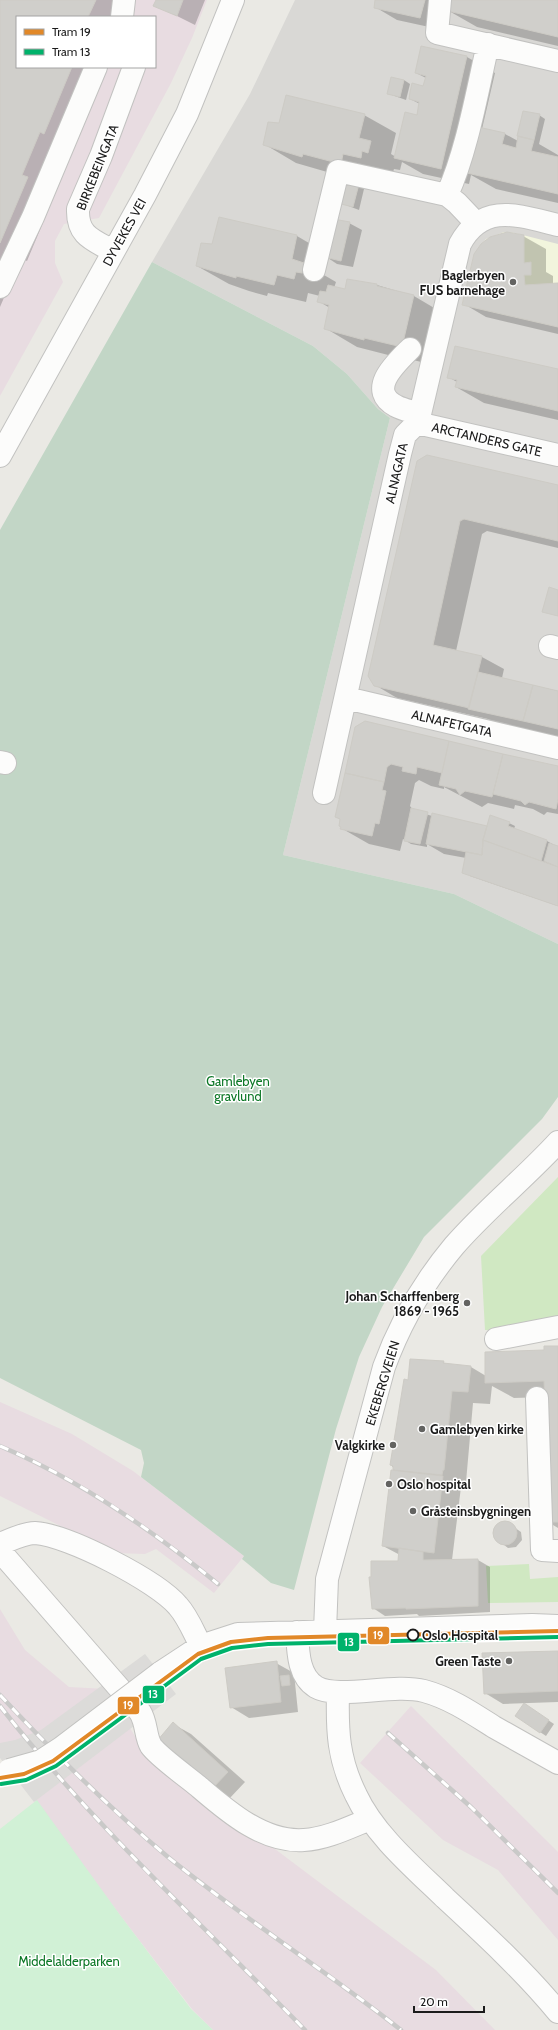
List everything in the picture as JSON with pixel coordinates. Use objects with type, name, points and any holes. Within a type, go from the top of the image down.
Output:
[{"type":"street","points":[[122,16],[124,0]]},
{"type":"street","name":"DYVEKES VEI","points":[[0,456],[114,251],[187,114],[206,72],[233,0]]},
{"type":"street","points":[[440,0],[437,34],[558,60]]},
{"type":"street","points":[[447,195],[453,182],[464,142],[488,44]]},
{"type":"street","points":[[0,287],[33,217],[96,68]]},
{"type":"street","name":"BIRKEBEINGATA","points":[[114,251],[83,232],[77,218],[78,209],[101,156],[134,68]]},
{"type":"street","points":[[314,270],[338,170],[447,195],[457,202],[476,223]]},
{"type":"street","name":"ALNAGATA","points":[[324,793],[400,454],[405,435],[418,418],[457,252],[464,236],[476,223],[486,218],[504,214],[530,218],[558,225]]},
{"type":"street","name":"ARCTANDERS GATE","points":[[410,349],[389,370],[384,384],[384,392],[387,399],[396,406],[418,418],[558,455]]},
{"type":"street","name":"ALNAFETGATA","points":[[346,698],[558,748]]},
{"type":"street","name":"EKEBERGVEIEN","points":[[325,1631],[327,1579],[384,1367],[394,1339],[414,1304],[455,1246],[558,1142]]},
{"type":"street","points":[[496,1339],[558,1327]]},
{"type":"street","points":[[537,1398],[542,1550],[558,1551]]},
{"type":"street","points":[[0,1544],[33,1533],[46,1535],[96,1553],[166,1595],[178,1606],[201,1646]]},
{"type":"street","points":[[0,1551],[140,1712],[145,1720],[151,1745],[226,1809],[261,1831],[284,1839],[303,1840],[333,1832],[370,1819]]},
{"type":"street","points":[[5,1771],[41,1761],[160,1673],[201,1646],[238,1634],[556,1626]]},
{"type":"street","points":[[297,1632],[298,1655],[304,1673],[309,1682],[317,1688],[338,1692],[397,1687],[424,1691],[454,1703],[477,1715],[558,1763]]},
{"type":"street","points":[[338,1692],[337,1731],[342,1758],[356,1796],[370,1819],[408,1863],[503,1952],[558,2012]]},
{"type":"shaded area","points":[[0,0],[207,0],[192,38],[171,83],[99,218],[64,224],[55,241],[55,263],[63,282],[0,396]]},
{"type":"shaded area","points":[[295,0],[558,0],[558,944],[454,894],[283,855],[390,418],[378,409],[347,374],[313,346],[152,262],[250,94]]},
{"type":"shaded area","name":"Baglerbyen FUS barnehage","points":[[504,232],[515,233],[558,244],[558,327],[462,305],[474,255],[486,239]]},
{"type":"shaded area","points":[[0,1402],[72,1434],[133,1471],[244,1556],[214,1593],[156,1549],[145,1554],[115,1553],[0,1496]]},
{"type":"shaded area","points":[[0,1609],[25,1650],[69,1687],[107,1689],[143,1750],[436,1970],[495,2030],[213,2030],[192,2009],[120,1915],[0,1752]]},
{"type":"shaded area","points":[[411,1706],[558,1852],[558,1940],[498,1870],[443,1840],[360,1763]]},
{"type":"green space","name":"Gamlebyen gravlund","points":[[152,262],[313,346],[347,374],[378,409],[390,418],[283,855],[454,894],[558,944],[558,1097],[542,1119],[424,1237],[382,1307],[359,1357],[336,1429],[294,1590],[271,1583],[242,1559],[244,1556],[141,1477],[144,1463],[141,1450],[0,1378],[0,530]]},
{"type":"green space","points":[[558,1177],[558,1334],[485,1330],[481,1256]]},
{"type":"green space","points":[[529,1564],[530,1579],[558,1577],[558,1602],[488,1603],[486,1566]]},
{"type":"green space","name":"Middelalderparken","points":[[37,1800],[120,1915],[191,2009],[213,2030],[0,2030],[0,1829]]},
{"type":"pier","points":[[145,1654],[176,1694],[34,1802],[0,1758],[0,1743],[15,1740],[41,1730]]},
{"type":"building","points":[[0,0],[96,0],[88,16],[16,16],[16,68],[72,68],[44,134],[40,132],[22,175],[28,177],[0,243]]},
{"type":"building","points":[[156,0],[183,0],[177,16],[153,6]]},
{"type":"building","points":[[375,0],[425,0],[420,18],[374,8]]},
{"type":"building","points":[[451,0],[558,0],[558,37],[448,11]]},
{"type":"building","points":[[421,46],[467,56],[441,169],[394,158],[405,112],[417,115],[419,102],[409,99],[412,83],[423,86],[426,76],[415,73]]},
{"type":"building","points":[[391,77],[404,80],[400,97],[387,94]]},
{"type":"building","points":[[286,95],[365,114],[359,138],[371,141],[368,153],[362,151],[361,158],[343,154],[341,164],[303,154],[302,157],[263,145],[268,122],[279,123]]},
{"type":"building","points":[[523,111],[540,114],[534,140],[517,136]]},
{"type":"building","points":[[478,127],[505,133],[502,144],[516,148],[518,136],[534,140],[531,151],[558,157],[558,194],[467,173]]},
{"type":"building","points":[[342,180],[359,184],[353,207],[337,203]]},
{"type":"building","points":[[219,217],[297,235],[292,259],[304,263],[302,273],[296,272],[294,279],[277,275],[274,285],[236,276],[236,278],[196,266],[201,243],[212,244]]},
{"type":"building","points":[[333,219],[350,222],[341,261],[324,257]]},
{"type":"building","name":"Baglerbyen FUS barnehage","points":[[507,232],[524,235],[524,263],[531,262],[531,275],[524,275],[525,285],[558,283],[558,327],[462,305],[474,254],[481,244],[490,237]]},
{"type":"building","points":[[347,279],[377,284],[377,286],[414,295],[402,347],[364,338],[364,340],[324,329],[329,305],[317,302],[320,291],[326,292],[328,285],[345,289]]},
{"type":"building","points":[[455,346],[558,369],[558,411],[455,387],[457,380],[447,378]]},
{"type":"building","points":[[427,455],[558,485],[558,541],[464,519],[460,521],[433,645],[482,656],[469,708],[374,686],[368,676],[417,461]]},
{"type":"building","points":[[549,587],[558,590],[558,616],[542,612]]},
{"type":"building","points":[[478,672],[533,685],[523,721],[468,709]]},
{"type":"building","points":[[533,685],[558,691],[558,729],[523,721]]},
{"type":"building","points":[[365,721],[449,741],[442,773],[417,767],[416,774],[402,771],[403,767],[391,764],[387,767],[384,782],[345,773],[355,727]]},
{"type":"building","points":[[449,741],[503,754],[492,797],[465,791],[460,795],[456,789],[439,785]]},
{"type":"building","points":[[503,754],[558,766],[558,799],[556,809],[529,802],[525,805],[521,801],[493,794]]},
{"type":"building","points":[[345,773],[384,782],[382,790],[386,791],[379,824],[375,823],[372,836],[340,829],[340,819],[335,817]]},
{"type":"building","points":[[411,808],[428,812],[420,844],[404,841]]},
{"type":"building","points":[[432,813],[487,826],[483,840],[482,855],[426,844]]},
{"type":"building","points":[[490,815],[510,822],[508,826],[547,840],[541,861],[483,840]]},
{"type":"building","points":[[483,840],[558,867],[558,906],[462,873],[466,852],[482,855]]},
{"type":"building","points":[[549,843],[558,846],[558,867],[544,861]]},
{"type":"building","points":[[544,1346],[558,1346],[558,1522],[547,1522],[549,1500],[544,1381],[485,1383],[485,1352],[544,1350]]},
{"type":"building","name":"Gamlebyen kirke","points":[[410,1359],[444,1361],[443,1363],[471,1366],[468,1392],[452,1391],[444,1470],[442,1475],[393,1470],[393,1466],[390,1465],[404,1379],[408,1380]]},
{"type":"building","name":"Gråsteinsbygningen","points":[[391,1470],[443,1476],[434,1553],[382,1546]]},
{"type":"building","points":[[505,1521],[513,1525],[517,1533],[513,1541],[505,1545],[497,1541],[493,1533],[497,1525]]},
{"type":"building","name":"Oslo Hospital","points":[[399,1548],[423,1552],[423,1560],[478,1559],[478,1606],[372,1609],[369,1577],[371,1577],[371,1561],[398,1561]]},
{"type":"building","points":[[558,1651],[558,1691],[484,1694],[482,1653]]},
{"type":"building","points":[[277,1661],[281,1702],[230,1708],[225,1668]]},
{"type":"building","points":[[289,1675],[290,1685],[282,1686],[280,1676]]},
{"type":"building","points":[[524,1703],[549,1720],[540,1733],[515,1716]]},
{"type":"building","points":[[173,1722],[228,1772],[211,1790],[157,1741]]},
{"type":"railway","points":[[0,1446],[30,1459],[114,1507],[167,1544],[218,1584]]},
{"type":"railway","points":[[0,1695],[81,1779],[168,1857],[225,1901],[343,1986],[401,2030]]},
{"type":"railway","points":[[0,1706],[35,1749],[109,1832],[305,2030]]},
{"type":"railway","points":[[388,1733],[472,1808],[558,1893]]},
{"type":"tram line","name":"19","points":[[0,1778],[24,1774],[53,1761],[198,1654],[231,1642],[268,1638],[558,1631]]},
{"type":"tram line","name":"13","points":[[1,1784],[26,1780],[56,1766],[201,1659],[232,1648],[268,1644],[558,1637]]},
{"type":"place","name":"Baglerbyen FUS barnehage","points":[[513,282]]},
{"type":"place","name":"Johan Scharffenberg 1869 - 1965","points":[[467,1303]]},
{"type":"place","name":"Gamlebyen kirke","points":[[422,1429]]},
{"type":"place","name":"Valgkirke","points":[[393,1445]]},
{"type":"place","name":"Oslo hospital","points":[[389,1484]]},
{"type":"place","name":"Gråsteinsbygningen","points":[[413,1511]]},
{"type":"place","name":"Oslo Hospital","points":[[413,1635]]},
{"type":"place","name":"Green Taste","points":[[509,1661]]}]
